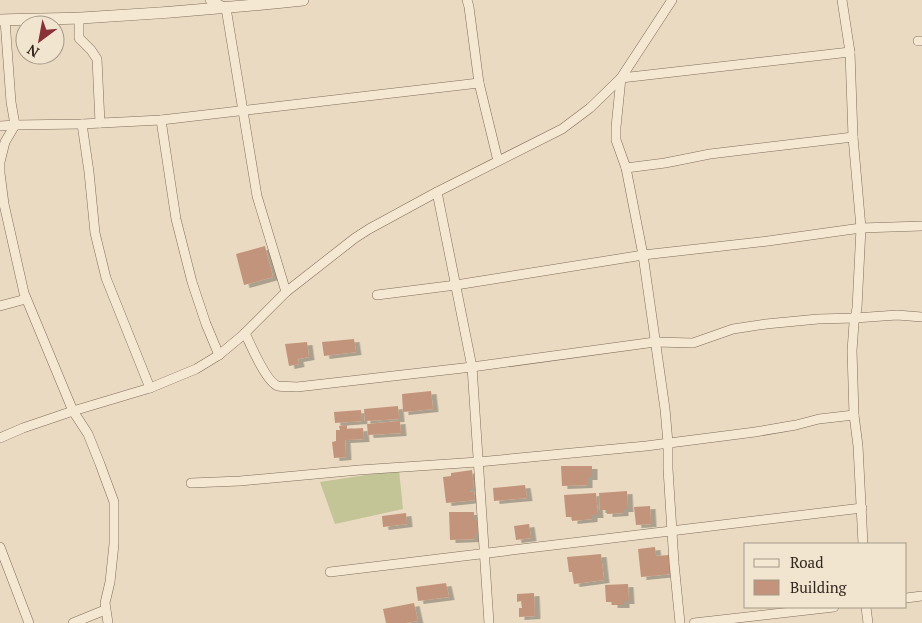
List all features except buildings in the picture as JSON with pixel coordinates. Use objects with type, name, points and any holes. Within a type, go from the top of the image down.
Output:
[{"type":"street","points":[[210,0],[226,8]]},
{"type":"street","points":[[108,623],[105,603],[110,582],[114,544],[114,502],[88,434],[73,411],[26,299],[2,204],[0,162],[5,142],[15,125],[2,20],[79,18],[226,8],[303,0]]},
{"type":"street","points":[[467,0],[479,83],[498,161]]},
{"type":"street","points":[[0,438],[73,411],[150,388],[196,369],[219,355],[245,333],[286,292],[355,238],[438,192],[562,129],[590,108],[621,78],[672,0]]},
{"type":"street","points":[[842,0],[850,52],[853,137],[861,228],[857,308],[852,351],[854,415],[858,446],[863,543]]},
{"type":"street","points":[[226,8],[257,196],[286,292]]},
{"type":"street","points":[[79,18],[79,38],[97,59],[100,123]]},
{"type":"street","points":[[621,78],[850,52]]},
{"type":"street","points":[[621,78],[616,140],[626,168],[643,255],[665,409],[674,563],[680,623]]},
{"type":"street","points":[[0,126],[161,120],[479,83]]},
{"type":"street","points":[[161,120],[176,219],[192,282],[219,355]]},
{"type":"street","points":[[82,124],[95,233],[106,278],[150,388]]},
{"type":"street","points":[[626,168],[710,154],[853,137]]},
{"type":"street","points":[[438,192],[472,367],[489,623]]},
{"type":"street","points":[[377,295],[456,285],[643,255],[861,228],[922,226]]},
{"type":"street","points":[[0,306],[26,299]]},
{"type":"street","points":[[245,333],[271,381],[276,386],[297,386],[472,367],[655,342],[693,343],[733,329],[766,324],[897,315],[922,317]]},
{"type":"street","points":[[191,483],[240,481],[358,470],[478,462],[646,446],[755,432],[854,415]]},
{"type":"street","points":[[330,572],[862,508]]},
{"type":"street","points":[[0,547],[29,623]]},
{"type":"street","points":[[907,598],[922,596]]},
{"type":"street","points":[[694,623],[825,608]]},
{"type":"street","points":[[866,608],[868,623]]},
{"type":"street","points":[[73,623],[105,610]]},
{"type":"green space","points":[[399,470],[403,509],[335,524],[320,482]]}]
